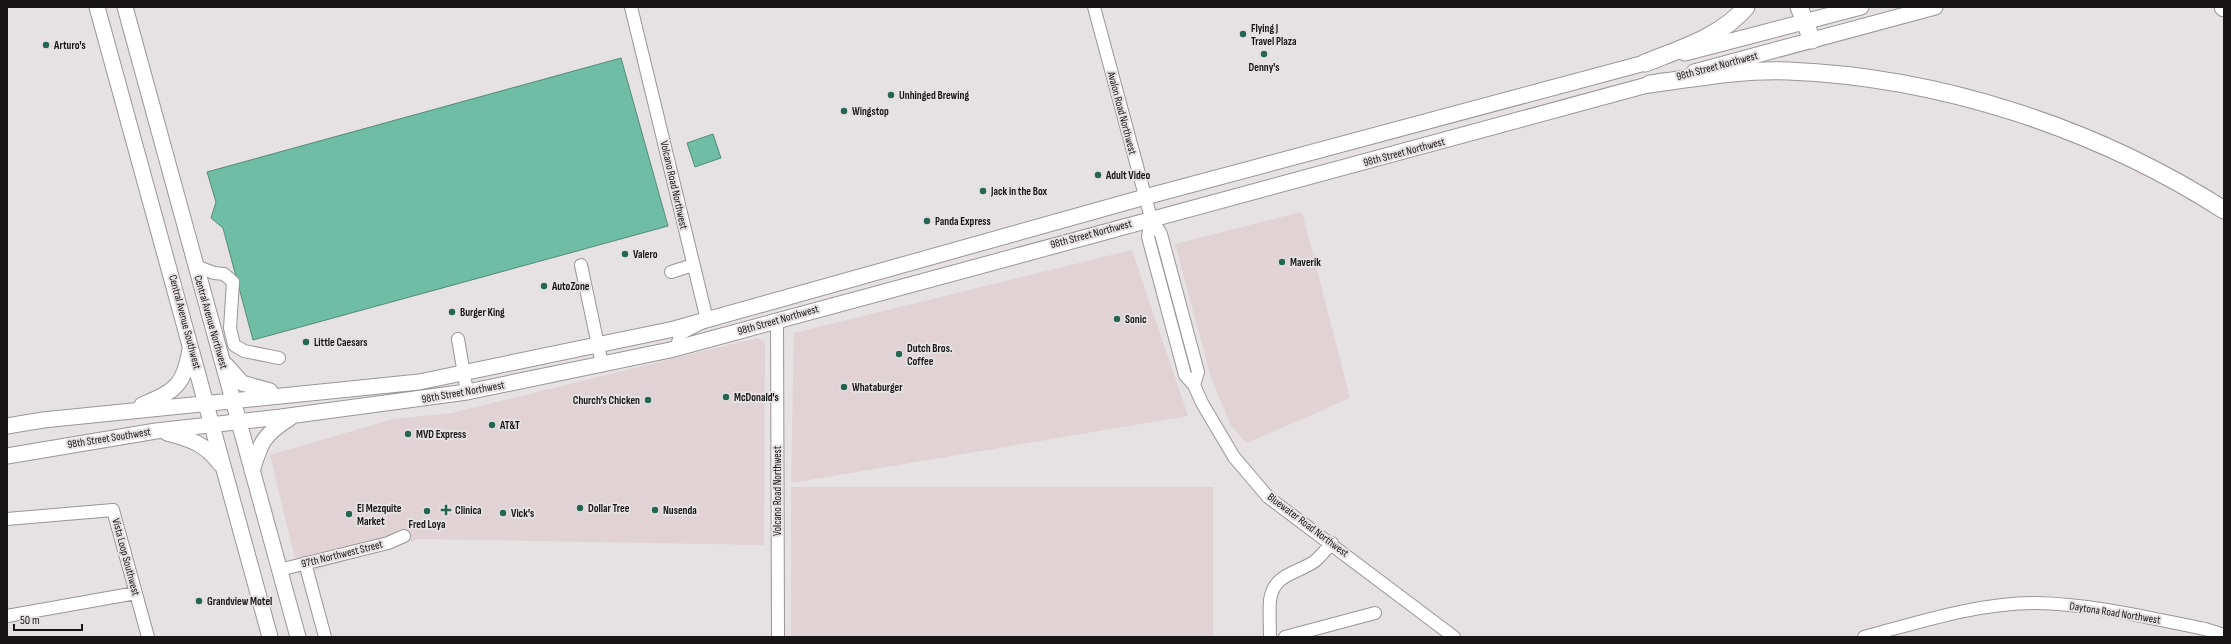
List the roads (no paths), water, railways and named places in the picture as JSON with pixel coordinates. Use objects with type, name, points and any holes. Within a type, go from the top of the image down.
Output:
[{"type":"highway","points":[[1645,63],[1709,36],[1726,26],[1746,7]]},
{"type":"highway","points":[[1799,7],[1812,40]]},
{"type":"highway","points":[[1650,84],[1737,73],[1787,71],[1869,78],[1916,86],[1975,101],[2021,115],[2112,150],[2197,192],[2224,210]]},
{"type":"main road","name":"Central Avenue Southwest","points":[[97,7],[191,342],[206,403],[270,637]]},
{"type":"main road","name":"Central Avenue Northwest","points":[[125,7],[298,637]]},
{"type":"main road","name":"98th Street Northwest","points":[[233,400],[420,382],[598,345],[707,320],[1145,197],[1645,63],[1805,23],[1861,7]]},
{"type":"main road","name":"98th Street Northwest","points":[[238,421],[467,392],[602,364],[679,341],[777,320],[1151,218],[1286,184],[1935,7]]},
{"type":"main road","points":[[777,320],[777,310],[826,294],[840,282]]},
{"type":"main road","points":[[679,341],[727,322],[745,310]]},
{"type":"main road","points":[[130,410],[162,396],[178,386],[185,375],[191,342]]},
{"type":"main road","points":[[222,361],[234,376],[242,383],[252,388],[287,395]]},
{"type":"main road","name":"98th Street Southwest","points":[[7,426],[43,420],[233,400]]},
{"type":"main road","points":[[252,471],[260,446],[271,430],[294,415]]},
{"type":"main road","name":"98th Street Southwest","points":[[7,456],[156,431],[238,421]]},
{"type":"main road","points":[[156,431],[195,441],[213,454],[224,469]]},
{"type":"street","name":"Volcano Road Northwest","points":[[631,7],[707,320]]},
{"type":"street","name":"Avalon Road Northwest","points":[[1094,7],[1151,218]]},
{"type":"street","name":"Bluewater Road Northwest","points":[[1151,218],[1148,236],[1186,375],[1194,385],[1202,403],[1234,457],[1268,497],[1332,543],[1454,637]]},
{"type":"street","points":[[581,265],[602,364]]},
{"type":"street","points":[[671,272],[693,265]]},
{"type":"street","points":[[196,266],[214,273],[224,274],[233,282],[230,328],[234,345],[244,351],[279,358]]},
{"type":"street","points":[[679,341],[707,320]]},
{"type":"street","name":"Volcano Road Northwest","points":[[777,320],[778,637]]},
{"type":"street","points":[[458,338],[467,392]]},
{"type":"street","name":"Vista Loop Southwest","points":[[7,519],[113,510],[148,637]]},
{"type":"street","name":"97th Northwest Street","points":[[279,570],[388,543],[404,536]]},
{"type":"street","points":[[1270,637],[1270,599],[1274,586],[1284,575],[1301,570],[1316,560],[1332,543]]},
{"type":"street","points":[[305,563],[326,637]]},
{"type":"street","points":[[7,616],[136,593]]},
{"type":"street","name":"Daytona Road Northwest","points":[[1864,637],[1969,610],[2035,603],[2082,605],[2205,629],[2224,635]]},
{"type":"street","points":[[1285,637],[1375,613]]},
{"type":"place","name":"Flying J Travel Plaza","points":[[1243,34]]},
{"type":"place","name":"Arturo's","points":[[46,45]]},
{"type":"place","name":"Denny's","points":[[1264,54]]},
{"type":"place","name":"Unhinged Brewing","points":[[891,95]]},
{"type":"place","name":"Wingstop","points":[[844,111]]},
{"type":"place","name":"Adult Video","points":[[1098,175]]},
{"type":"place","name":"Jack in the Box","points":[[983,191]]},
{"type":"place","name":"Panda Express","points":[[927,221]]},
{"type":"place","name":"Valero","points":[[625,254]]},
{"type":"place","name":"Maverik","points":[[1282,262]]},
{"type":"place","name":"AutoZone","points":[[544,286]]},
{"type":"place","name":"Burger King","points":[[452,312]]},
{"type":"place","name":"Sonic","points":[[1117,319]]},
{"type":"place","name":"Little Caesars","points":[[306,342]]},
{"type":"place","name":"Dutch Bros. Coffee","points":[[899,354]]},
{"type":"place","name":"Whataburger","points":[[844,387]]},
{"type":"place","name":"McDonald's","points":[[726,397]]},
{"type":"place","name":"Church's Chicken","points":[[648,400]]},
{"type":"place","name":"AT&T","points":[[492,425]]},
{"type":"place","name":"MVD Express","points":[[408,434]]},
{"type":"place","name":"Dollar Tree","points":[[580,508]]},
{"type":"place","name":"Clinica","points":[[446,510]]},
{"type":"place","name":"Nusenda","points":[[655,510]]},
{"type":"place","name":"Fred Loya","points":[[427,511]]},
{"type":"place","name":"Vick's","points":[[503,513]]},
{"type":"place","name":"El Mezquite Market","points":[[349,514]]},
{"type":"place","name":"Grandview Motel","points":[[199,601]]}]
